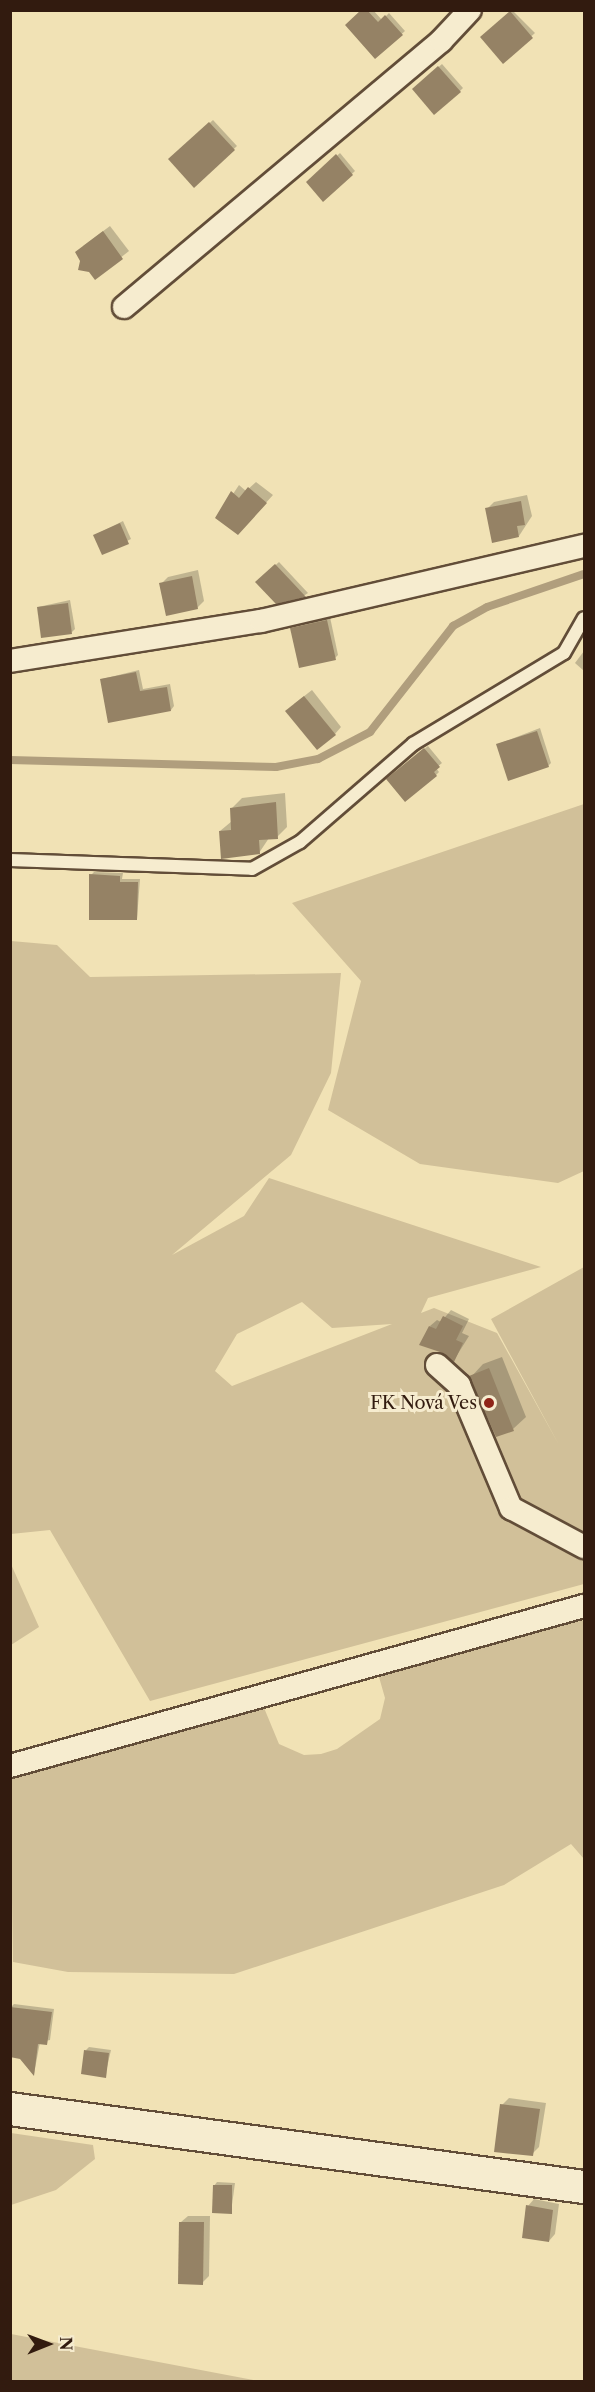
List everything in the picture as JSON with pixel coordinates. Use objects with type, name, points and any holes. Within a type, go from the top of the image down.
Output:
[{"type":"street","points":[[124,307],[441,41],[470,10]]},
{"type":"street","points":[[10,661],[261,621],[585,546]]},
{"type":"street","points":[[437,1365],[459,1385],[511,1508],[585,1547]]},
{"type":"street","points":[[10,1766],[585,1606]]},
{"type":"street","points":[[10,2109],[585,2187]]},
{"type":"lane","points":[[10,860],[252,869],[300,842],[413,744],[564,653],[585,618]]},
{"type":"shaded area","points":[[584,804],[584,1171],[558,1183],[420,1164],[328,1110],[361,981],[292,903]]},
{"type":"shaded area","points":[[11,941],[57,945],[90,977],[341,973],[331,1073],[291,1155],[172,1255],[244,1216],[269,1178],[541,1267],[428,1298],[421,1313],[434,1308],[497,1333],[559,1445],[491,1319],[584,1267],[584,1584],[150,1701],[50,1530],[11,1534]],"holes":[[[302,1302],[332,1328],[392,1324],[232,1386],[215,1371],[237,1334]]]},
{"type":"shaded area","points":[[10,1562],[39,1627],[11,1645],[10,1645]]},
{"type":"shaded area","points":[[584,1620],[584,1859],[571,1844],[504,1885],[234,1974],[68,1972],[13,1962],[10,1771],[262,1703],[279,1744],[304,1755],[321,1754],[337,1749],[380,1719],[385,1698],[379,1677],[490,1642]]},
{"type":"shaded area","points":[[11,2133],[93,2145],[95,2159],[56,2190],[11,2205]]},
{"type":"shaded area","points":[[11,2334],[258,2381],[11,2381]]},
{"type":"building","points":[[361,10],[367,10],[378,22],[385,15],[403,35],[375,59],[345,25]]},
{"type":"building","points":[[510,11],[533,38],[503,64],[480,37]]},
{"type":"building","points":[[438,66],[461,92],[434,115],[412,89]]},
{"type":"building","points":[[209,122],[235,150],[194,188],[168,159]]},
{"type":"building","points":[[336,154],[353,175],[323,202],[306,182]]},
{"type":"building","points":[[103,231],[123,259],[95,280],[89,272],[78,270],[80,261],[75,252]]},
{"type":"building","points":[[248,487],[267,503],[238,535],[215,518],[231,491],[239,498]]},
{"type":"building","points":[[521,501],[525,525],[517,526],[519,537],[492,543],[485,508]]},
{"type":"building","points":[[120,523],[129,544],[102,555],[93,535]]},
{"type":"building","points":[[275,564],[306,597],[276,604],[255,582]]},
{"type":"building","points":[[192,576],[198,609],[166,616],[159,583]]},
{"type":"building","points":[[68,603],[72,634],[41,638],[37,607]]},
{"type":"building","points":[[327,620],[336,660],[299,668],[290,628]]},
{"type":"building","points":[[136,672],[140,691],[167,687],[171,711],[108,723],[100,679]]},
{"type":"building","points":[[304,696],[336,735],[317,750],[285,711]]},
{"type":"building","points":[[537,731],[549,767],[508,781],[496,744]]},
{"type":"building","points":[[424,748],[440,767],[434,772],[437,776],[405,802],[386,779]]},
{"type":"building","points":[[276,802],[278,839],[259,840],[260,854],[221,859],[219,831],[231,830],[230,808]]},
{"type":"building","points":[[89,874],[120,876],[120,882],[138,882],[137,920],[89,920]]},
{"type":"building","points":[[443,1316],[463,1326],[456,1340],[463,1343],[454,1362],[440,1352],[419,1345],[429,1326],[436,1329]]},
{"type":"building","name":"FK Nová Ves","points":[[489,1368],[514,1431],[496,1437],[469,1376]]},
{"type":"building","points":[[10,2007],[52,2012],[47,2045],[38,2044],[34,2076],[20,2059],[10,2057]]},
{"type":"building","points":[[84,2050],[109,2053],[106,2078],[81,2074]]},
{"type":"building","points":[[500,2104],[540,2109],[533,2156],[494,2152]]},
{"type":"building","points":[[213,2185],[232,2185],[232,2214],[212,2213]]},
{"type":"building","points":[[526,2205],[553,2210],[549,2242],[522,2238]]},
{"type":"building","points":[[179,2222],[204,2222],[203,2285],[178,2284]]},
{"type":"waterway","points":[[10,760],[276,767],[318,759],[370,732],[453,626],[487,607],[584,574]]},
{"type":"place","name":"FK Nová Ves","points":[[489,1403]]}]
